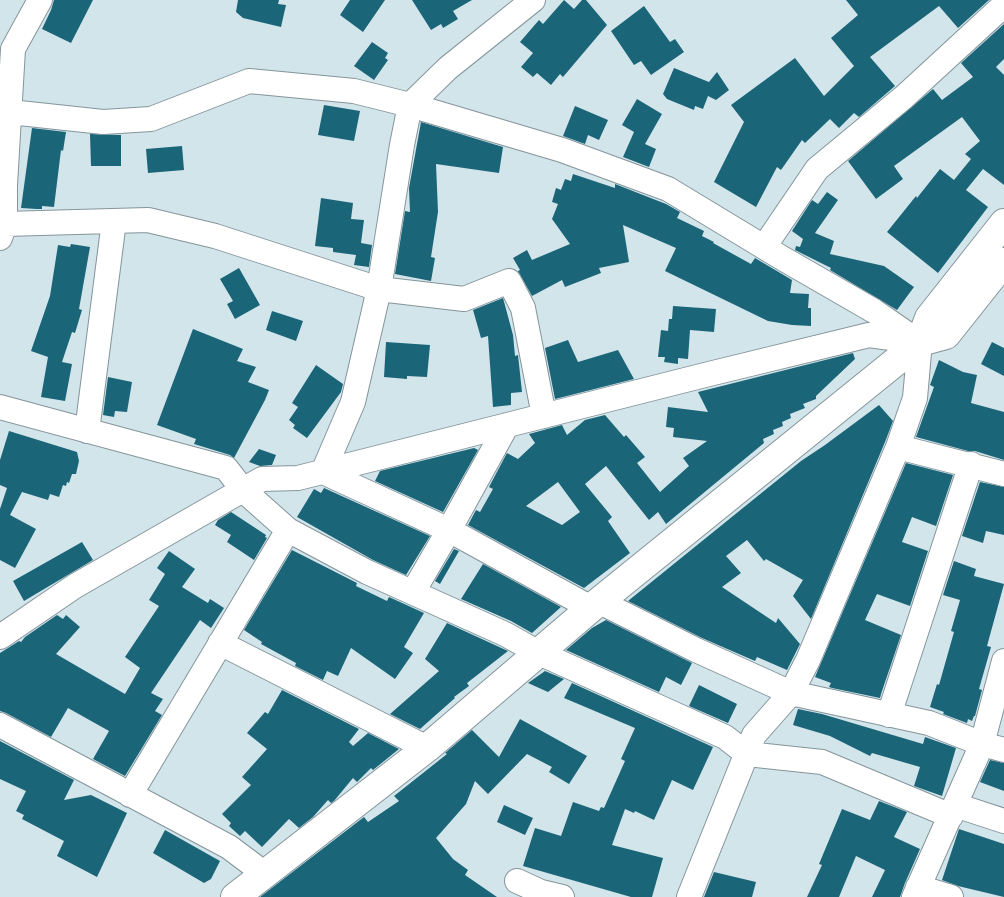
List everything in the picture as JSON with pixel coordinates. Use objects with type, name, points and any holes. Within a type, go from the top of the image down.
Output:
[{"type":"main road","points":[[920,342],[929,318],[1004,223]]},
{"type":"main road","points":[[235,897],[427,748],[537,652],[920,342],[946,335],[1004,262]]},
{"type":"street","points":[[40,0],[13,49],[10,112],[2,185],[3,232],[114,221],[148,220],[215,236],[379,289],[464,299],[509,281],[523,308],[544,416]]},
{"type":"street","points":[[323,472],[353,402],[379,289],[410,104],[448,68],[533,0]]},
{"type":"street","points":[[764,247],[817,170],[904,97],[1004,5]]},
{"type":"street","points":[[10,112],[103,122],[151,120],[249,81],[354,91],[410,104],[562,150],[668,189],[874,312],[920,342]]},
{"type":"street","points":[[87,430],[114,221]]},
{"type":"street","points":[[0,637],[75,586],[262,479],[298,478],[869,336],[920,342]]},
{"type":"street","points":[[689,897],[754,734],[791,693],[808,660],[898,447],[915,398],[920,342]]},
{"type":"street","points":[[0,408],[226,468],[243,490],[288,530],[367,572],[725,737],[746,754],[822,762],[953,810],[1004,821]]},
{"type":"street","points":[[413,592],[507,425]]},
{"type":"street","points":[[898,447],[971,464],[1004,474]]},
{"type":"street","points":[[889,715],[971,464]]},
{"type":"street","points":[[323,472],[449,530],[595,605],[791,693],[929,723],[993,747]]},
{"type":"street","points":[[130,795],[288,530]]},
{"type":"street","points":[[220,643],[427,748]]},
{"type":"street","points":[[951,897],[916,892],[953,810],[993,747],[1004,661]]},
{"type":"street","points":[[0,725],[229,847],[265,874]]},
{"type":"street","points":[[518,880],[541,892],[562,897]]},
{"type":"building","points":[[54,0],[93,0],[71,43],[42,29]]},
{"type":"building","points":[[238,0],[279,0],[278,4],[286,5],[281,27],[243,18],[236,12]]},
{"type":"building","points":[[350,0],[385,0],[363,32],[340,15]]},
{"type":"building","points":[[412,0],[472,0],[453,11],[458,19],[443,28],[441,24],[431,30]]},
{"type":"building","points":[[564,0],[574,9],[582,0],[586,0],[607,25],[563,77],[560,74],[551,85],[537,73],[533,77],[521,67],[533,53],[520,42],[539,20],[543,24]]},
{"type":"building","points":[[846,0],[989,0],[958,28],[939,6],[870,57],[895,86],[859,117],[854,113],[839,128],[830,119],[805,143],[802,140],[781,170],[777,167],[756,207],[714,182],[744,122],[731,105],[795,58],[824,96],[854,66],[831,38],[858,15]]},
{"type":"building","points":[[644,6],[670,42],[675,39],[684,52],[651,75],[641,61],[634,65],[611,31]]},
{"type":"building","points":[[1004,24],[1004,59],[996,67],[1004,75],[1004,185],[983,169],[966,190],[988,207],[938,273],[887,232],[940,169],[954,180],[971,159],[965,154],[980,141],[962,117],[894,166],[903,179],[876,199],[848,161],[933,89],[942,100],[973,77],[961,63]]},
{"type":"building","points":[[372,42],[388,53],[385,58],[388,60],[374,80],[354,66]]},
{"type":"building","points":[[674,68],[709,82],[717,72],[729,90],[716,100],[708,96],[703,109],[695,106],[694,110],[667,99],[663,94]]},
{"type":"building","points":[[637,99],[662,114],[645,144],[656,149],[649,167],[623,157],[634,132],[622,125]]},
{"type":"building","points":[[324,105],[360,111],[354,141],[318,135]]},
{"type":"building","points":[[575,106],[608,120],[599,140],[588,135],[585,144],[563,136]]},
{"type":"building","points":[[421,122],[503,147],[499,173],[436,164],[438,212],[431,257],[435,258],[431,281],[395,274],[405,211],[410,212],[409,188]]},
{"type":"building","points":[[32,128],[66,132],[63,151],[61,150],[54,207],[42,206],[42,209],[21,208]]},
{"type":"building","points":[[90,134],[121,135],[121,166],[91,166]]},
{"type":"building","points":[[182,146],[184,170],[148,173],[146,149]]},
{"type":"building","points":[[573,174],[615,188],[615,184],[666,204],[680,212],[677,218],[704,231],[702,236],[713,243],[751,264],[755,258],[792,280],[790,293],[809,294],[808,308],[811,308],[811,326],[768,321],[665,271],[676,248],[623,225],[629,262],[599,268],[601,273],[565,287],[562,280],[532,296],[513,258],[527,250],[532,260],[570,244],[552,219],[558,204],[552,202],[556,188],[561,190],[565,179],[571,181]]},
{"type":"building","points":[[827,192],[838,200],[815,233],[834,241],[830,254],[884,266],[914,287],[897,310],[830,270],[831,268],[795,250],[796,246],[800,247],[803,239],[792,231],[812,200],[818,204]]},
{"type":"building","points":[[321,198],[353,203],[351,219],[364,220],[361,243],[372,245],[369,267],[354,265],[356,255],[333,252],[333,248],[315,246]]},
{"type":"building","points":[[71,244],[90,247],[79,309],[82,310],[75,333],[72,332],[62,362],[72,364],[65,401],[41,397],[48,357],[31,351],[50,296],[58,245],[70,247]]},
{"type":"building","points":[[239,268],[260,305],[235,319],[227,304],[233,301],[220,279]]},
{"type":"building","points":[[503,298],[513,335],[515,356],[518,355],[522,392],[511,393],[511,405],[493,407],[488,336],[481,338],[473,310]]},
{"type":"building","points":[[673,306],[716,309],[714,332],[690,330],[688,359],[678,358],[678,364],[664,362],[665,357],[658,357],[661,330],[668,331],[669,319],[672,319]]},
{"type":"building","points":[[272,311],[303,321],[296,341],[266,330]]},
{"type":"building","points":[[193,329],[243,349],[237,361],[256,367],[248,382],[269,390],[234,458],[230,455],[194,444],[196,439],[157,425]]},
{"type":"building","points":[[568,340],[578,362],[618,350],[634,379],[555,399],[545,348]]},
{"type":"building","points":[[386,342],[430,345],[427,377],[407,376],[407,379],[384,377]]},
{"type":"building","points":[[992,342],[1004,348],[1004,376],[981,364]]},
{"type":"building","points":[[853,353],[855,359],[816,396],[816,399],[803,404],[805,408],[790,414],[791,418],[782,422],[783,426],[773,430],[774,434],[763,439],[764,443],[666,524],[658,512],[649,520],[606,466],[585,484],[612,517],[608,521],[630,553],[584,588],[468,525],[476,510],[480,512],[493,489],[489,487],[507,453],[518,459],[535,443],[529,434],[562,425],[567,435],[585,420],[605,415],[645,457],[637,463],[660,492],[689,466],[683,458],[707,441],[673,437],[674,428],[666,427],[668,407],[708,412],[698,392]],"holes":[[[558,482],[580,512],[562,525],[526,506]]]},
{"type":"building","points":[[939,360],[963,372],[977,375],[971,403],[1004,412],[1004,460],[916,437],[934,387],[930,385]]},
{"type":"building","points":[[316,365],[343,384],[341,392],[307,438],[293,428],[295,425],[289,420],[298,407],[292,403]]},
{"type":"building","points":[[108,377],[132,382],[127,412],[115,411],[114,417],[103,415]]},
{"type":"building","points":[[879,405],[893,421],[811,619],[793,596],[803,580],[766,559],[764,561],[747,540],[726,556],[741,573],[722,587],[776,623],[778,618],[800,644],[787,670],[757,657],[755,661],[702,638],[628,601],[801,461]]},
{"type":"building","points":[[9,431],[77,452],[79,461],[76,474],[72,474],[66,486],[63,485],[59,497],[50,494],[48,500],[22,492],[10,515],[36,529],[15,568],[0,560],[0,509],[7,488],[0,485],[0,460]]},
{"type":"building","points":[[474,448],[478,450],[443,512],[375,481],[380,471]]},
{"type":"building","points":[[259,449],[276,455],[272,465],[260,466],[249,462]]},
{"type":"building","points":[[906,463],[953,475],[936,526],[912,517],[902,542],[928,551],[910,606],[877,594],[865,620],[901,635],[880,698],[829,687],[831,683],[815,677]]},
{"type":"building","points":[[980,482],[1004,487],[1004,535],[986,531],[983,543],[962,536]]},
{"type":"building","points":[[324,488],[430,536],[406,575],[373,560],[297,517],[314,489],[321,493]]},
{"type":"building","points":[[231,512],[266,535],[265,537],[267,538],[254,560],[227,542],[231,535],[215,525],[218,520]]},
{"type":"building","points":[[82,542],[93,560],[24,601],[13,581]]},
{"type":"building","points":[[454,549],[459,551],[440,584],[435,581]]},
{"type":"building","points":[[292,550],[357,583],[356,586],[387,601],[389,597],[424,613],[404,647],[413,653],[395,679],[351,648],[338,676],[327,671],[323,680],[295,666],[296,663],[261,644],[262,642],[244,630]]},
{"type":"building","points":[[169,551],[195,569],[182,587],[208,603],[210,599],[224,608],[211,628],[200,620],[151,693],[163,699],[155,711],[162,715],[125,776],[93,759],[109,731],[68,708],[51,737],[0,711],[0,653],[19,641],[21,642],[25,637],[57,615],[63,619],[66,615],[80,627],[56,654],[125,694],[140,668],[125,657],[159,606],[149,600],[165,574],[157,568]]},
{"type":"building","points":[[954,561],[976,569],[974,576],[1004,584],[987,646],[991,647],[979,689],[982,690],[975,716],[972,721],[968,719],[967,723],[930,707],[937,684],[939,685],[954,632],[951,631],[960,600],[943,595]]},
{"type":"building","points":[[483,564],[561,607],[532,633],[511,621],[461,599]]},
{"type":"building","points":[[606,620],[692,663],[681,685],[666,677],[659,692],[566,650],[592,628]]},
{"type":"building","points":[[447,623],[508,651],[467,683],[469,686],[454,697],[420,729],[390,714],[439,671],[425,659]]},
{"type":"building","points":[[545,671],[564,679],[548,692],[528,683]]},
{"type":"building","points":[[572,683],[713,747],[693,790],[672,780],[654,820],[635,811],[634,813],[625,809],[612,845],[663,858],[652,897],[631,897],[523,866],[535,828],[561,836],[573,802],[599,811],[601,807],[604,808],[625,761],[621,759],[635,728],[564,698]]},
{"type":"building","points":[[699,685],[737,704],[728,723],[689,706]]},
{"type":"building","points":[[282,690],[359,729],[349,742],[353,746],[368,733],[399,749],[373,770],[371,768],[357,782],[353,778],[334,801],[331,803],[328,800],[313,817],[299,828],[289,819],[262,847],[245,831],[240,836],[229,826],[231,823],[222,814],[251,785],[242,777],[267,749],[247,733],[265,712],[268,714]]},
{"type":"building","points":[[798,709],[822,714],[923,744],[925,737],[956,748],[942,796],[914,786],[920,767],[872,753],[870,756],[830,736],[793,725]]},
{"type":"building","points":[[520,719],[587,756],[569,784],[549,772],[552,767],[527,754],[488,794],[475,781],[466,804],[436,838],[453,859],[468,870],[465,875],[497,897],[260,897],[364,817],[368,822],[399,801],[394,796],[447,754],[445,753],[472,730],[499,757]]},
{"type":"building","points":[[0,741],[74,780],[64,800],[91,795],[127,813],[97,877],[57,856],[64,841],[22,819],[24,815],[16,811],[26,791],[0,779]]},
{"type":"building","points":[[990,760],[1004,763],[1004,791],[980,782]]},
{"type":"building","points":[[879,801],[907,812],[894,837],[920,849],[900,897],[872,897],[885,870],[856,856],[839,897],[807,897],[822,865],[819,864],[842,809],[870,820]]},
{"type":"building","points":[[504,805],[533,818],[525,835],[497,822]]},
{"type":"building","points":[[959,829],[1004,844],[1004,897],[958,886],[942,880]]},
{"type":"building","points":[[165,830],[220,861],[211,879],[204,883],[153,853]]},
{"type":"building","points":[[714,872],[756,882],[752,897],[704,897]]}]
